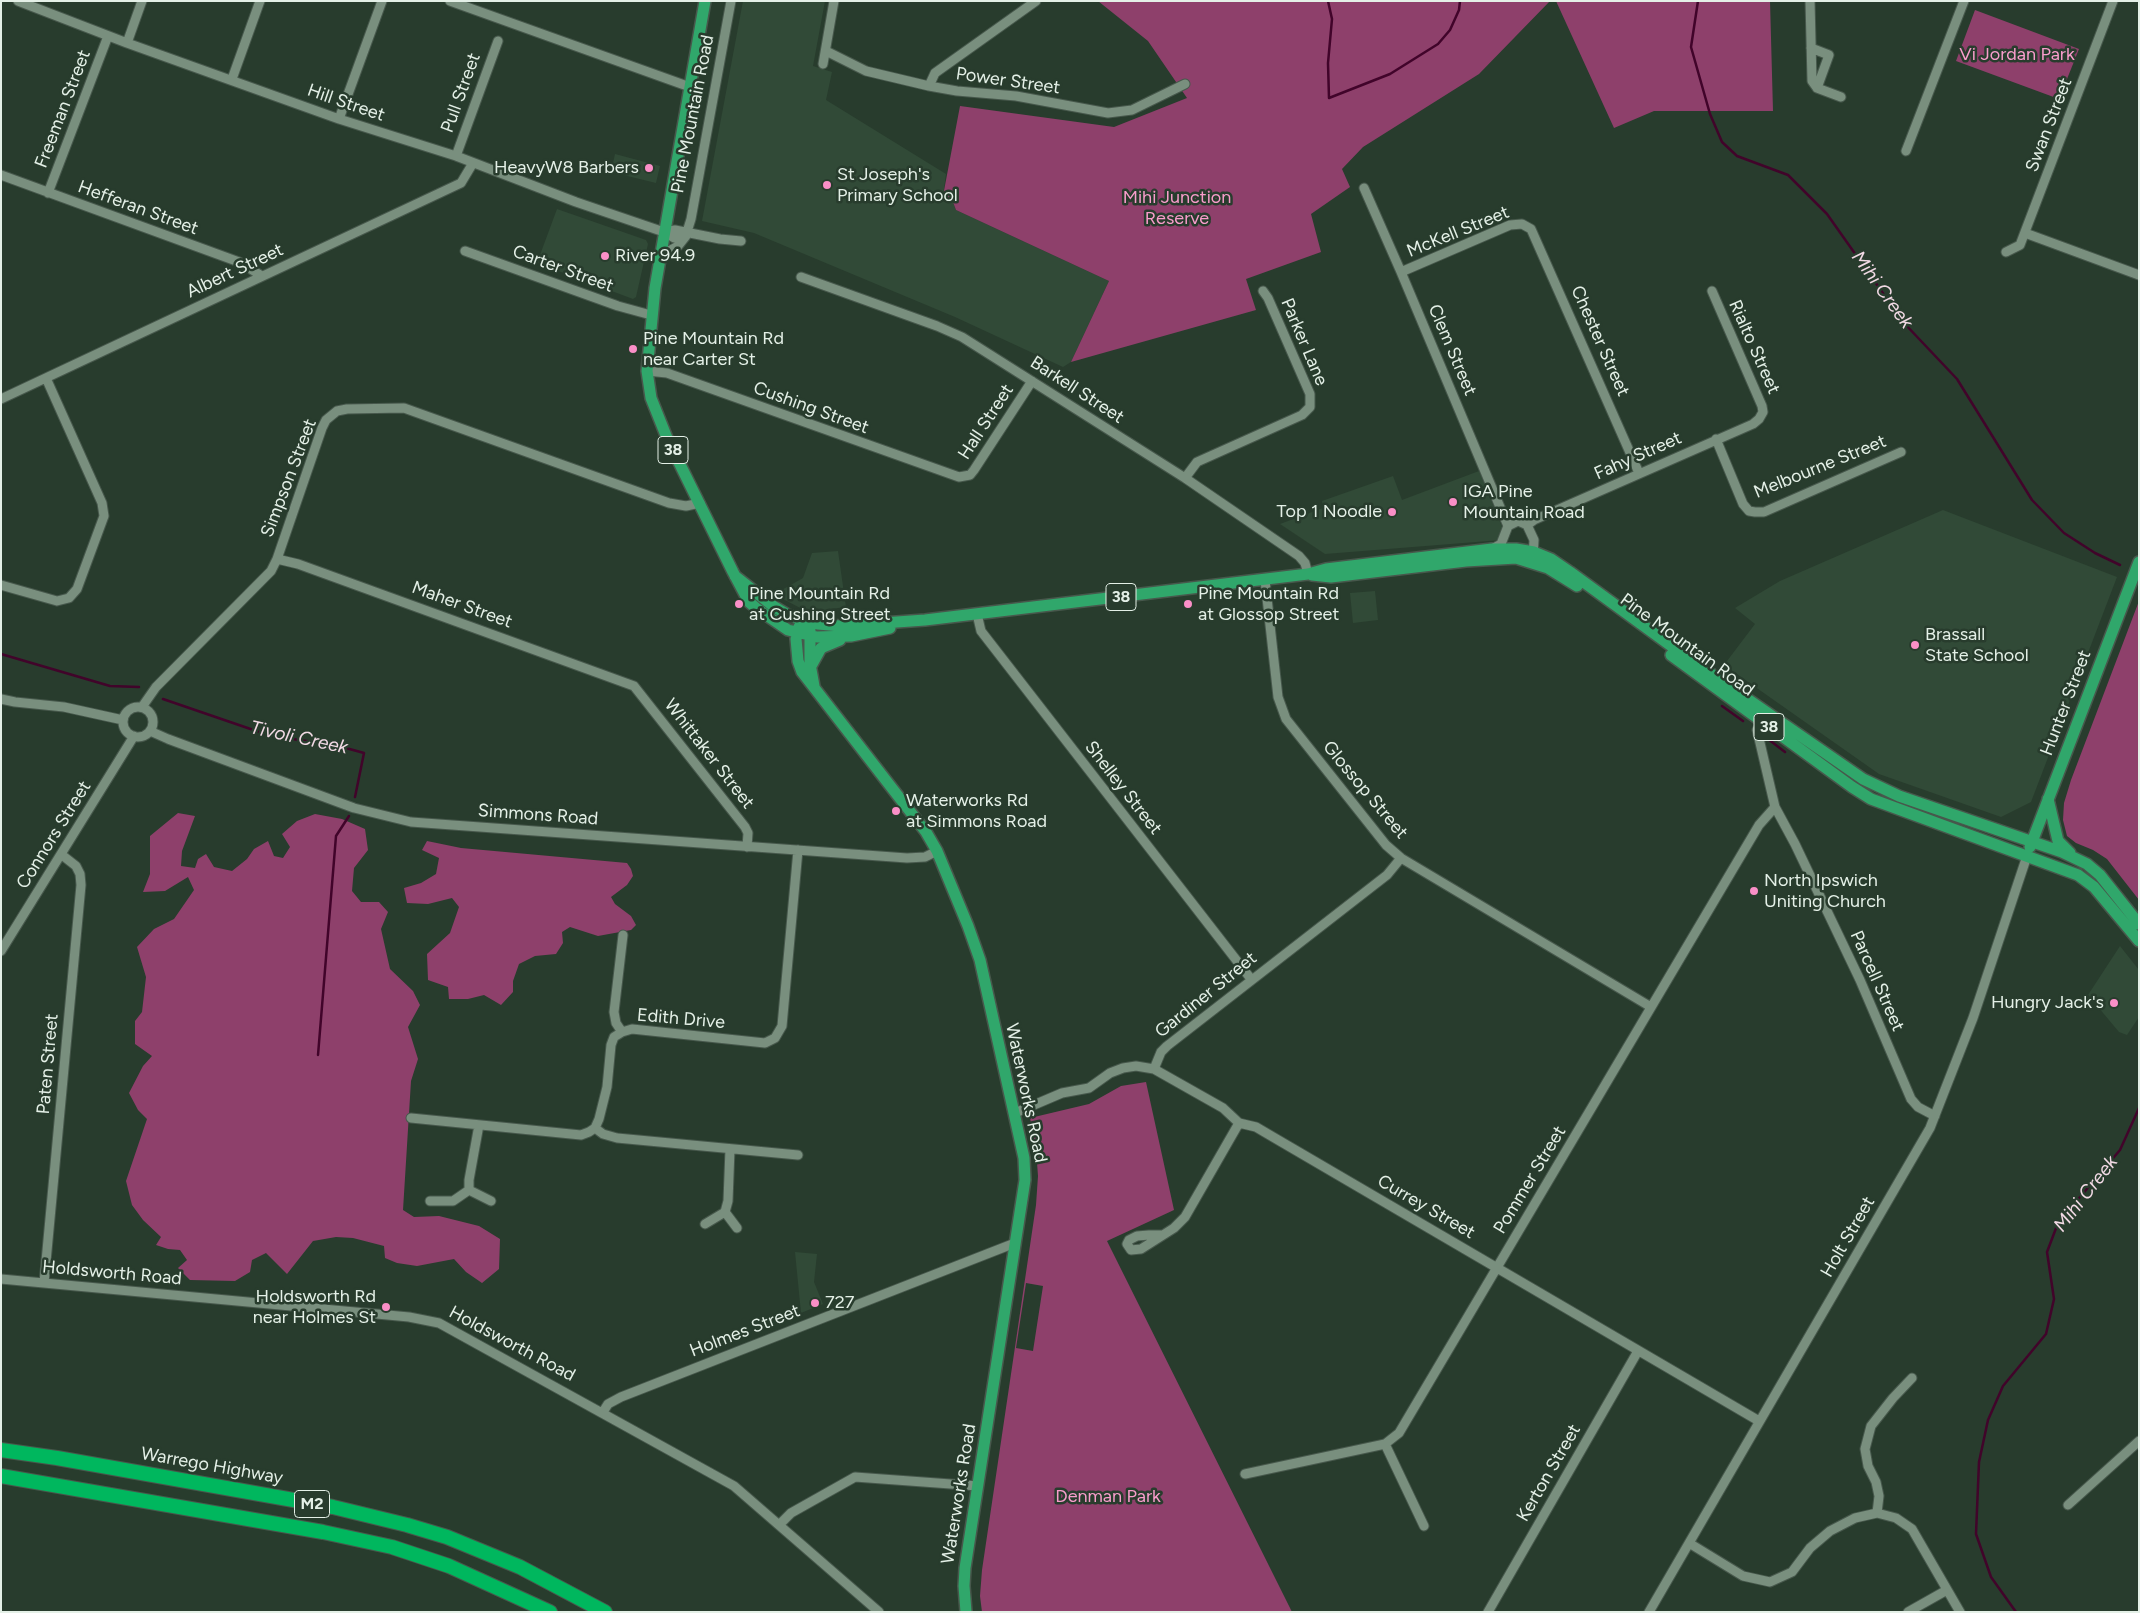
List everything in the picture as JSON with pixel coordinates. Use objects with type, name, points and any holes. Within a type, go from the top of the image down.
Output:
[{"type":"highway","name":"Warrego Highway","points":[[1,1450],[58,1458],[333,1508],[407,1525],[463,1544],[520,1567],[606,1612]]},
{"type":"highway","name":"M2","points":[[1,1476],[304,1528],[392,1547],[450,1566],[550,1612]]},
{"type":"main road","name":"Pine Mountain Road","points":[[705,1],[651,315],[647,371],[650,391],[659,422],[749,602],[768,618],[797,633],[830,637],[851,636],[926,620]]},
{"type":"main road","name":"Pine Mountain Road","points":[[736,576],[773,606],[806,621],[840,626],[926,620],[1265,580],[1308,574],[1326,569],[1505,548],[1533,557],[1566,578],[1764,717],[1871,799],[2064,869],[2089,882],[2139,941]]},
{"type":"main road","name":"Pine Mountain Road","points":[[1308,574],[1331,578],[1505,548]]},
{"type":"main road","name":"Hunter Street","points":[[2027,856],[2139,562]]},
{"type":"main road","points":[[797,633],[806,621]]},
{"type":"main road","name":"Waterworks Road","points":[[806,621],[810,635],[810,666],[814,688]]},
{"type":"main road","name":"Waterworks Road","points":[[797,633],[796,646],[799,666],[926,832],[937,851],[980,960],[1015,1113],[1025,1172],[965,1568],[966,1612]]},
{"type":"main road","points":[[810,666],[821,648],[851,636]]},
{"type":"main road","name":"Pine Mountain Road","points":[[1764,717],[1863,779],[1881,788],[2079,859],[2100,875],[2139,924]]},
{"type":"main road","points":[[2048,799],[2058,841],[2063,848],[2079,859]]},
{"type":"street","name":"Hill Street","points":[[18,1],[126,43],[232,79],[339,119],[456,156],[576,202],[664,232]]},
{"type":"street","points":[[126,43],[142,1]]},
{"type":"street","points":[[232,79],[260,1]]},
{"type":"street","points":[[339,119],[382,1]]},
{"type":"street","points":[[450,1],[690,87]]},
{"type":"street","name":"Pine Mountain Road","points":[[687,233],[731,1]]},
{"type":"street","points":[[824,64],[834,1]]},
{"type":"street","points":[[929,86],[935,73],[1036,1]]},
{"type":"street","points":[[1810,1],[1811,78],[1813,84],[1818,88],[1841,97]]},
{"type":"street","points":[[1906,151],[1964,1]]},
{"type":"street","name":"Swan Street","points":[[2006,252],[2020,245],[2113,1]]},
{"type":"street","name":"Freeman Street","points":[[48,193],[108,36]]},
{"type":"street","name":"Pull Street","points":[[456,156],[498,41]]},
{"type":"street","points":[[1811,48],[1829,55],[1818,88]]},
{"type":"street","name":"Power Street","points":[[826,52],[866,71],[929,86],[957,91],[1016,96],[1108,113],[1132,110],[1185,84]]},
{"type":"street","name":"Albert Street","points":[[1,399],[461,183],[473,163]]},
{"type":"street","name":"Hefferan Street","points":[[1,175],[239,262],[262,276]]},
{"type":"street","name":"Clem Street","points":[[1364,188],[1508,526]]},
{"type":"street","name":"McKell Street","points":[[1401,272],[1510,226],[1526,225]]},
{"type":"street","name":"Chester Street","points":[[1526,225],[1535,234],[1639,473]]},
{"type":"street","points":[[664,232],[674,238],[680,238],[687,233],[741,241]]},
{"type":"street","points":[[660,256],[680,244],[687,233]]},
{"type":"street","points":[[2025,233],[2139,275]]},
{"type":"street","name":"Carter Street","points":[[465,251],[618,306],[651,315]]},
{"type":"street","name":"Barkell Street","points":[[801,277],[950,331],[1185,478],[1299,556],[1305,563],[1308,574]]},
{"type":"street","name":"Parker Lane","points":[[1185,478],[1197,462],[1302,415],[1310,407],[1310,394],[1268,298],[1263,291]]},
{"type":"street","name":"Rialto Street","points":[[1712,292],[1762,406],[1762,415]]},
{"type":"street","name":"Cushing Street","points":[[647,371],[670,374],[954,476],[964,476]]},
{"type":"street","points":[[1,585],[57,601],[69,598],[77,589],[104,516],[102,503],[46,378]]},
{"type":"street","name":"Hall Street","points":[[964,476],[974,470],[1032,381]]},
{"type":"street","name":"Simpson Street","points":[[142,707],[156,687],[271,571],[277,559],[322,428],[331,415],[347,409],[404,408],[669,503],[686,506],[700,503]]},
{"type":"street","name":"Fahy Street","points":[[1527,525],[1534,520],[1639,473],[1753,424],[1762,415]]},
{"type":"street","name":"Melbourne Street","points":[[1716,439],[1743,504],[1752,512],[1764,512],[1901,452]]},
{"type":"street","points":[[1505,548],[1508,526],[1518,521],[1527,525],[1534,540],[1533,557]]},
{"type":"street","name":"Maher Street","points":[[277,559],[298,564],[634,686]]},
{"type":"street","name":"Glossop Street","points":[[1265,580],[1278,696],[1286,719],[1386,844],[1401,858],[1651,1008]]},
{"type":"street","name":"Shelley Street","points":[[977,614],[980,631],[1251,979]]},
{"type":"street","name":"Whittaker Street","points":[[634,686],[742,823],[748,833],[747,847]]},
{"type":"street","points":[[1,699],[64,707],[124,720]]},
{"type":"street","points":[[142,707],[153,717],[153,726],[143,736],[134,736],[126,730],[124,720],[128,711],[132,708],[142,707]]},
{"type":"street","name":"Parcell Street","points":[[1764,717],[1757,730],[1775,807],[1796,844],[1856,972],[1911,1099],[1918,1107],[1936,1116]]},
{"type":"street","name":"Simmons Road","points":[[150,731],[168,740],[266,776],[354,808],[385,817],[442,825],[914,858],[925,857],[937,851]]},
{"type":"street","name":"Connors Street","points":[[1,951],[134,736]]},
{"type":"street","name":"Pommer Street","points":[[1385,1444],[1399,1434],[1759,825],[1775,807]]},
{"type":"street","name":"Edith Drive","points":[[595,1128],[599,1119],[606,1087],[611,1045],[614,1037],[622,1032],[632,1030],[765,1043],[775,1038],[782,1026],[798,850]]},
{"type":"street","name":"Paten Street","points":[[44,1283],[81,885],[80,874],[76,866],[62,855]]},
{"type":"street","name":"Holt Street","points":[[1648,1612],[1924,1140],[1936,1116],[1973,1018],[2027,856]]},
{"type":"street","name":"Gardiner Street","points":[[1154,1069],[1161,1052],[1167,1046],[1387,874],[1401,858]]},
{"type":"street","points":[[622,1032],[616,1023],[614,1012],[623,935]]},
{"type":"street","points":[[1015,1113],[1062,1094],[1089,1088],[1123,1068],[1136,1066],[1154,1069]]},
{"type":"street","name":"Currey Street","points":[[1154,1069],[1223,1108],[1239,1123],[1256,1127],[1759,1421]]},
{"type":"street","points":[[412,1118],[580,1134],[595,1128],[603,1134],[617,1138],[798,1155]]},
{"type":"street","points":[[1163,1235],[1174,1228],[1185,1217],[1239,1123]]},
{"type":"street","points":[[469,1190],[469,1180],[479,1125]]},
{"type":"street","points":[[705,1224],[725,1212],[728,1201],[730,1149]]},
{"type":"street","points":[[469,1190],[490,1201]]},
{"type":"street","points":[[430,1201],[453,1202],[469,1190]]},
{"type":"street","points":[[725,1212],[737,1228]]},
{"type":"street","name":"Holmes Street","points":[[603,1412],[608,1404],[621,1397],[1015,1243]]},
{"type":"street","name":"Holdsworth Road","points":[[1,1279],[428,1319],[449,1327],[734,1486],[878,1612]]},
{"type":"street","name":"Kerton Street","points":[[1488,1612],[1638,1351]]},
{"type":"street","points":[[1877,1513],[1879,1496],[1876,1482],[1868,1466],[1865,1449],[1871,1426],[1912,1378]]},
{"type":"street","points":[[2068,1506],[2139,1441]]},
{"type":"street","points":[[1245,1474],[1385,1444],[1424,1526]]},
{"type":"street","points":[[779,1524],[791,1513],[855,1477],[978,1486]]},
{"type":"street","points":[[1689,1542],[1743,1576],[1770,1582],[1792,1572],[1810,1548],[1830,1531],[1855,1518],[1877,1513],[1896,1518],[1912,1529],[1960,1612]]},
{"type":"street","points":[[1908,1612],[1948,1590]]},
{"type":"shaded area","name":"St Joseph's Primary School","points":[[743,1],[825,1],[813,66],[832,72],[826,100],[946,174],[943,196],[953,202],[956,210],[1109,281],[1071,362],[1063,367],[955,317],[754,233],[702,221]]},
{"type":"shaded area","points":[[615,154],[660,166],[656,183],[611,172]]},
{"type":"shaded area","points":[[557,209],[646,240],[648,244],[636,297],[633,299],[537,263]]},
{"type":"shaded area","points":[[1479,471],[1505,534],[1501,540],[1325,554],[1280,524],[1323,508],[1322,501],[1393,476],[1402,500]]},
{"type":"shaded area","name":"Brassall State School","points":[[1943,510],[2117,577],[2031,802],[2001,817],[1879,774],[1724,665],[1755,624],[1735,608],[1780,581]]},
{"type":"shaded area","points":[[838,551],[846,607],[808,612],[783,599],[780,591],[803,578],[812,553]]},
{"type":"shaded area","points":[[1375,591],[1378,620],[1353,623],[1350,593]]},
{"type":"shaded area","points":[[2120,946],[2139,970],[2139,1017],[2127,1035],[2119,1032],[2088,995]]},
{"type":"shaded area","points":[[795,1252],[817,1254],[814,1282],[823,1304],[801,1313]]},
{"type":"green space","name":"Mihi Junction Reserve","points":[[1098,1],[1550,1],[1479,74],[1363,147],[1342,169],[1350,187],[1311,214],[1321,252],[1246,279],[1256,310],[1071,362],[1109,281],[956,210],[953,202],[943,196],[960,106],[1114,127],[1187,98],[1148,41]]},
{"type":"green space","points":[[1556,1],[1770,1],[1773,111],[1654,111],[1614,128]]},
{"type":"green space","name":"Vi Jordan Park","points":[[1975,10],[2079,49],[2059,99],[1956,61]]},
{"type":"green space","points":[[2139,601],[2139,900],[2107,859],[2093,850],[2076,843],[2067,836],[2063,820],[2064,803],[2071,780]]},
{"type":"green space","points":[[178,813],[195,816],[182,851],[181,866],[195,868],[198,859],[206,854],[214,867],[232,871],[247,859],[254,849],[268,841],[274,856],[283,858],[290,847],[282,834],[297,821],[315,814],[342,819],[365,829],[368,850],[354,868],[352,891],[361,902],[379,902],[388,912],[381,929],[390,969],[413,991],[420,1005],[408,1027],[418,1059],[411,1081],[403,1210],[414,1217],[439,1216],[479,1226],[500,1239],[499,1269],[482,1283],[466,1272],[454,1259],[417,1266],[397,1263],[385,1258],[384,1246],[353,1238],[336,1237],[313,1241],[287,1274],[266,1253],[252,1260],[250,1272],[235,1281],[190,1280],[178,1268],[187,1260],[180,1250],[156,1245],[161,1237],[143,1220],[132,1205],[126,1181],[147,1119],[138,1110],[129,1093],[143,1066],[152,1056],[135,1044],[135,1021],[142,1012],[146,977],[137,947],[154,929],[174,919],[194,890],[188,877],[165,891],[143,892],[150,874],[150,836]]},
{"type":"green space","points":[[427,841],[461,848],[627,863],[633,876],[627,885],[611,897],[615,904],[631,916],[636,925],[631,930],[598,936],[570,927],[562,932],[563,943],[556,954],[535,956],[519,964],[513,981],[513,992],[501,1005],[484,995],[468,999],[449,999],[448,987],[428,980],[427,954],[450,933],[459,907],[452,898],[428,904],[407,903],[404,888],[421,883],[436,874],[439,858],[422,850]]},
{"type":"green space","name":"Denman Park","points":[[1146,1082],[1174,1210],[1107,1241],[1292,1612],[982,1612],[980,1596],[982,1570],[1036,1205],[1038,1176],[1036,1149],[1030,1118],[1089,1104],[1121,1086]],"holes":[[[1026,1283],[1043,1286],[1033,1351],[1016,1348]]]},
{"type":"waterway","name":"Mihi Creek","points":[[1328,1],[1332,19],[1328,63],[1329,98],[1390,74],[1438,44],[1450,30],[1459,10],[1460,1]]},
{"type":"waterway","name":"Mihi Creek","points":[[1698,1],[1691,47],[1710,114],[1722,142],[1737,156],[1788,175],[1827,214],[1904,323],[1957,379],[2032,500],[2064,533],[2095,553],[2120,565]]},
{"type":"waterway","name":"Tivoli Creek","points":[[1,654],[110,686],[139,687]]},
{"type":"waterway","name":"Tivoli Creek","points":[[163,699],[271,736],[335,745],[364,753],[355,797]]},
{"type":"waterway","points":[[1722,706],[1743,721]]},
{"type":"waterway","points":[[1768,739],[1785,752]]},
{"type":"waterway","name":"Tivoli Creek","points":[[318,1055],[336,836],[349,816]]},
{"type":"waterway","name":"Mihi Creek","points":[[2016,1612],[1991,1577],[1976,1534],[1979,1462],[1988,1420],[2003,1386],[2046,1334],[2054,1299],[2047,1252],[2058,1223],[2120,1150],[2139,1108]]},
{"type":"place","name":"HeavyW8 Barbers","points":[[649,168]]},
{"type":"place","name":"St Joseph's Primary School","points":[[827,185]]},
{"type":"place","name":"River 94.9","points":[[605,256]]},
{"type":"place","name":"Pine Mountain Rd near Carter St","points":[[633,349]]},
{"type":"place","name":"IGA Pine Mountain Road","points":[[1453,502]]},
{"type":"place","name":"Top 1 Noodle","points":[[1392,512]]},
{"type":"place","name":"Pine Mountain Rd at Cushing Street","points":[[739,604]]},
{"type":"place","name":"Pine Mountain Rd at Glossop Street","points":[[1188,604]]},
{"type":"place","name":"Brassall State School","points":[[1915,645]]},
{"type":"place","name":"Waterworks Rd at Simmons Road","points":[[896,811]]},
{"type":"place","name":"North Ipswich Uniting Church","points":[[1754,891]]},
{"type":"place","name":"Hungry Jack's","points":[[2114,1003]]},
{"type":"place","name":"727","points":[[815,1303]]},
{"type":"place","name":"Holdsworth Rd near Holmes St","points":[[386,1307]]}]
